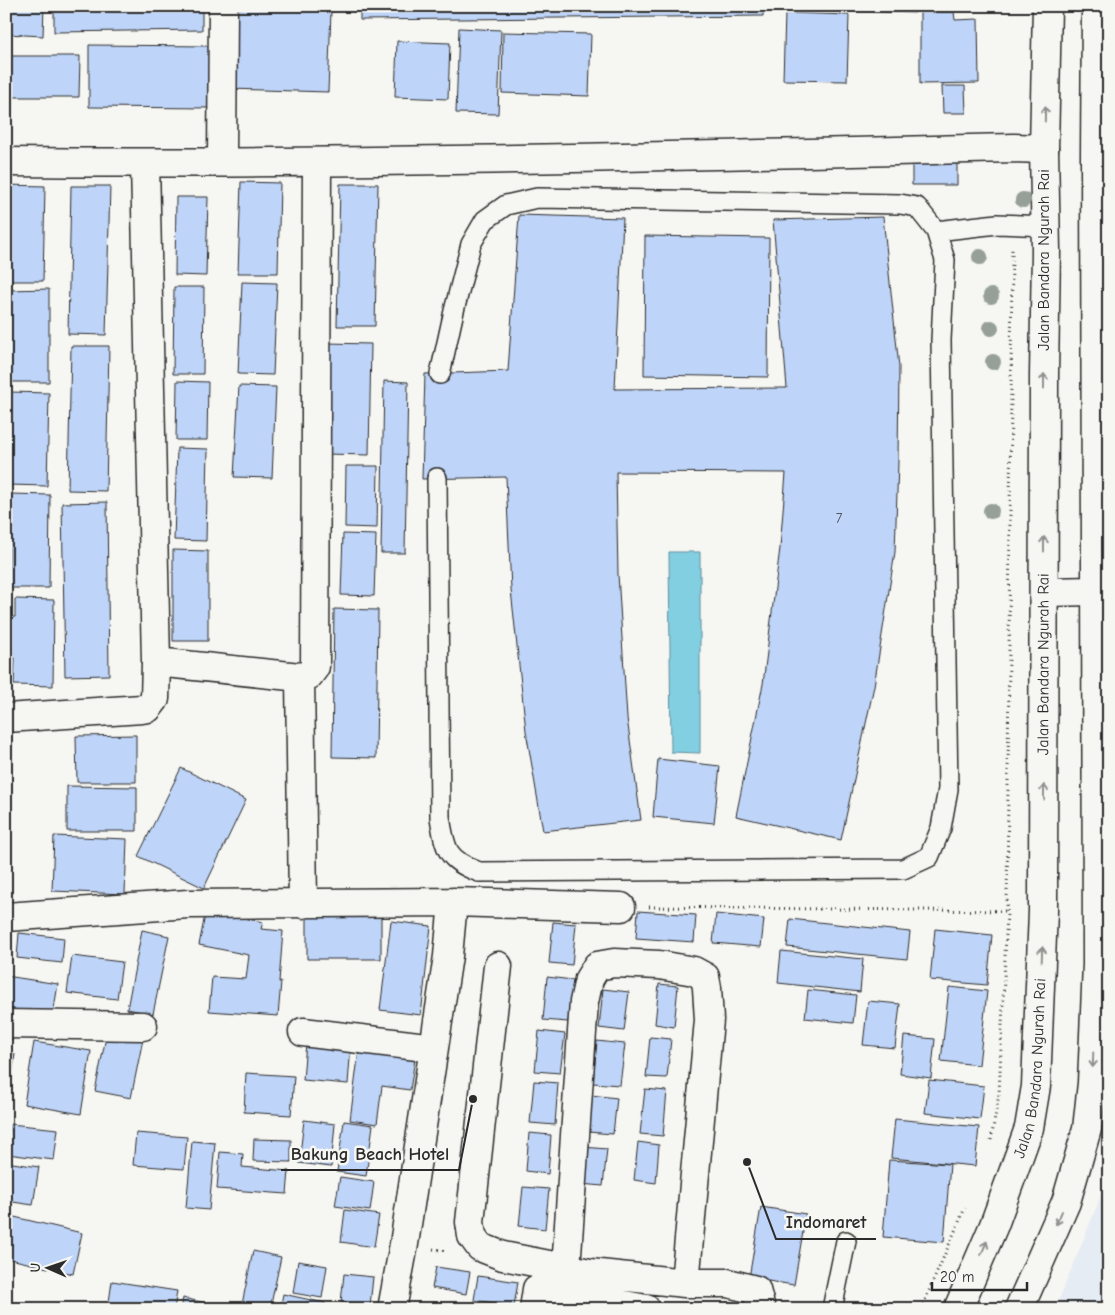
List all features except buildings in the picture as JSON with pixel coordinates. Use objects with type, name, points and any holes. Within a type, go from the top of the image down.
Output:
[{"type":"street","points":[[222,162],[223,6]]},
{"type":"street","name":"Jalan Bandara Ngurah Rai","points":[[958,1309],[994,1225],[1029,1128],[1036,1086],[1043,911],[1046,226],[1044,149],[1047,6]]},
{"type":"street","points":[[1019,1309],[1066,1202],[1087,1129],[1103,964],[1095,592],[1102,467],[1095,155],[1096,6]]},
{"type":"street","points":[[6,162],[317,162],[1012,148],[1044,149]]},
{"type":"street","points":[[156,662],[300,677],[313,672],[316,656],[317,162]]},
{"type":"street","points":[[6,718],[148,708],[155,699],[156,662],[145,163]]},
{"type":"street","points":[[1045,592],[1095,592]]},
{"type":"street","points":[[300,677],[303,904]]},
{"type":"street","points":[[392,1309],[404,1244],[448,956],[453,902]]},
{"type":"street","points":[[6,917],[188,904],[453,902],[621,906]]},
{"type":"street","points":[[566,1268],[584,1002],[590,979],[597,966],[614,962],[659,965],[694,970],[705,977],[707,988],[709,1020],[684,1282]]},
{"type":"street","points":[[498,966],[470,1222],[472,1236],[480,1247],[503,1256],[590,1273],[684,1282],[728,1283],[756,1290],[761,1309]]},
{"type":"street","points":[[6,1024],[143,1026]]},
{"type":"street","points":[[303,1032],[434,1048]]},
{"type":"street","points":[[536,1299],[646,1309]]},
{"type":"lane","points":[[437,478],[440,817],[443,838],[450,855],[462,866],[479,872],[903,868],[929,857],[941,828],[948,789],[942,350],[945,260],[936,231],[917,207],[900,204],[537,198],[506,205],[485,220],[471,244],[440,374]]},
{"type":"lane","points":[[936,231],[997,224],[1046,226]]},
{"type":"lane","points":[[832,1309],[846,1241]]},
{"type":"path","points":[[989,1149],[999,1094],[1007,911],[1012,225]]},
{"type":"path","points":[[621,906],[1043,911]]},
{"type":"path","points":[[921,1309],[968,1202]]},
{"type":"shaded area","points":[[1109,1176],[1109,1309],[1055,1309],[1077,1256]]},
{"type":"water","points":[[669,552],[700,552],[700,753],[671,752]]},
{"type":"place","name":"Bakung Beach Hotel","points":[[473,1099]]},
{"type":"place","name":"Indomaret","points":[[747,1162]]}]
